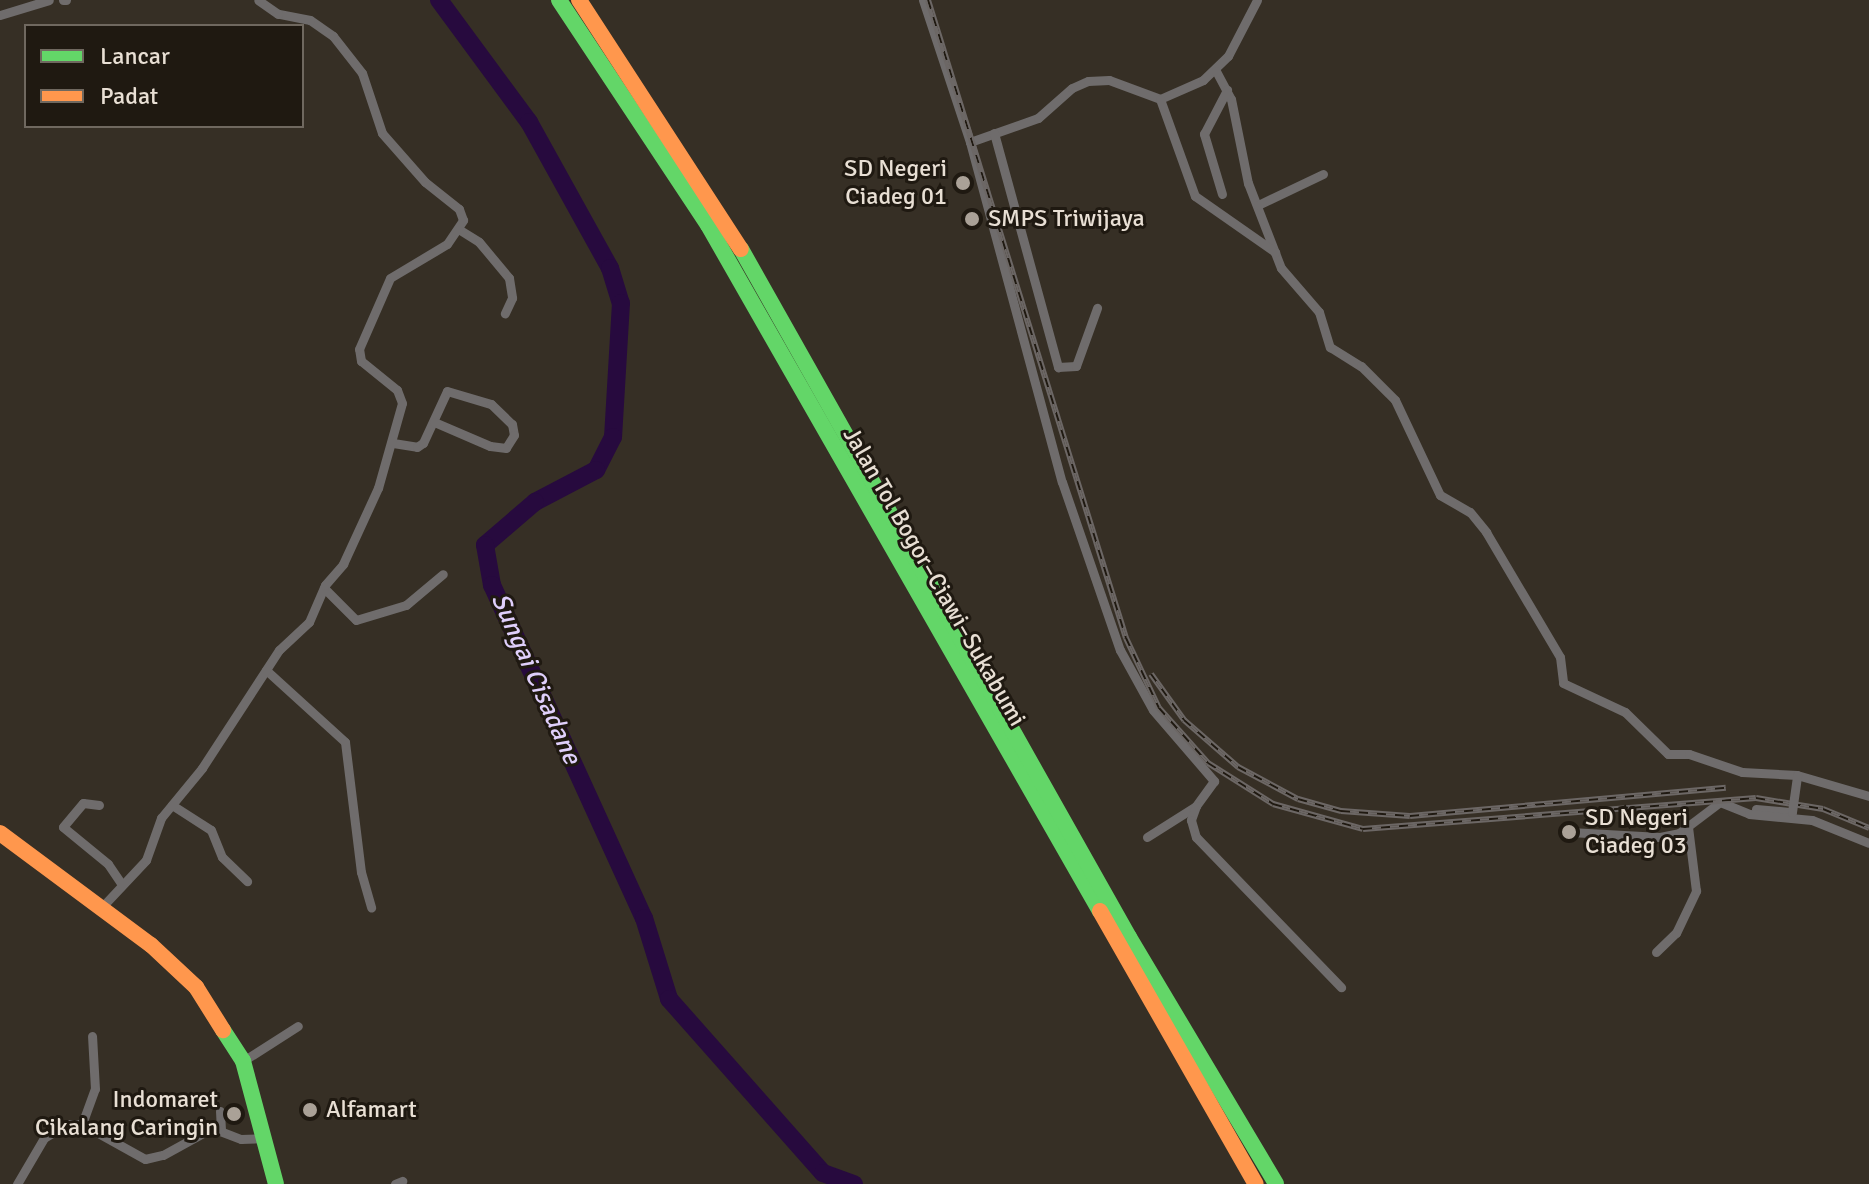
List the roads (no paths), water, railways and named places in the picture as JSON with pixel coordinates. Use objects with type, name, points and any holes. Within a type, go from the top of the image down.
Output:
[{"type":"highway","name":"Jalan Tol Bogor–Ciawi–Sukabumi","points":[[559,0],[708,225],[1256,1184]]},
{"type":"highway","name":"Jalan Tol Bogor–Ciawi–Sukabumi","points":[[579,0],[723,218],[1129,937],[1276,1184]]},
{"type":"highway","points":[[0,833],[101,908],[196,987],[243,1061],[276,1184]]},
{"type":"street","points":[[0,15],[49,0]]},
{"type":"street","points":[[101,908],[150,854],[156,825],[266,670],[312,617],[324,588],[352,546],[393,443],[401,395],[357,352],[390,278],[447,244],[460,230],[459,209],[425,182],[382,133],[364,79],[345,49],[318,24],[278,14],[258,0]]},
{"type":"street","points":[[923,0],[970,142],[1062,482],[1120,650],[1158,717],[1213,777],[1209,791],[1196,806],[1147,837]]},
{"type":"street","points":[[970,142],[1045,115],[1072,88],[1088,81],[1109,80],[1160,99],[1216,71],[1257,0]]},
{"type":"street","points":[[1216,71],[1227,90],[1246,176],[1284,272],[1319,312],[1330,347],[1361,366],[1395,400],[1440,495],[1470,512],[1486,532],[1560,657],[1563,683],[1625,712],[1668,754],[1689,754],[1742,772],[1797,775],[1869,796]]},
{"type":"street","points":[[1222,194],[1204,134],[1227,90]]},
{"type":"street","points":[[1160,99],[1195,196],[1275,252]]},
{"type":"street","points":[[994,133],[1058,367],[1076,366],[1097,308]]},
{"type":"street","points":[[1258,205],[1323,174]]},
{"type":"street","points":[[460,230],[479,242],[509,278],[512,298],[505,313]]},
{"type":"street","points":[[393,443],[417,447],[434,422],[442,397],[457,392],[500,410],[514,435],[506,448],[490,446],[434,422]]},
{"type":"street","points":[[324,588],[356,620],[406,605],[443,574]]},
{"type":"street","points":[[266,670],[345,742],[361,872],[371,908]]},
{"type":"street","points":[[1736,808],[1792,812],[1797,775]]},
{"type":"street","points":[[1570,832],[1660,837],[1688,827],[1720,802],[1736,808],[1812,820],[1869,843]]},
{"type":"street","points":[[99,805],[83,803],[63,827],[108,864],[121,883]]},
{"type":"street","points":[[172,805],[211,830],[222,857],[247,881]]},
{"type":"street","points":[[1196,806],[1191,820],[1196,837],[1341,987]]},
{"type":"street","points":[[1656,952],[1676,933],[1696,891],[1688,827]]},
{"type":"street","points":[[243,1061],[298,1026]]},
{"type":"street","points":[[82,1124],[95,1089],[92,1036]]},
{"type":"street","points":[[220,1111],[221,1131]]},
{"type":"street","points":[[17,1184],[49,1133],[82,1124],[145,1159],[163,1155],[209,1129],[241,1139],[266,1138]]},
{"type":"waterway","name":"Sungai Cisadane","points":[[439,0],[529,122],[610,268],[621,303],[613,437],[596,470],[535,502],[485,545],[492,585],[644,918],[669,999],[823,1173],[854,1184]]},
{"type":"railway","points":[[928,0],[1126,638],[1159,708],[1208,763],[1273,804],[1363,829],[1756,798],[1823,809],[1869,828]]},
{"type":"railway","points":[[1151,674],[1184,720],[1238,767],[1298,799],[1341,811],[1410,816],[1726,788]]},
{"type":"place","name":"SD Negeri Ciadeg 01","points":[[963,183]]},
{"type":"place","name":"SMPS Triwijaya","points":[[972,219]]},
{"type":"place","name":"SD Negeri Ciadeg 03","points":[[1569,832]]},
{"type":"place","name":"Alfamart","points":[[310,1110]]},
{"type":"place","name":"Indomaret Cikalang Caringin","points":[[234,1114]]}]
